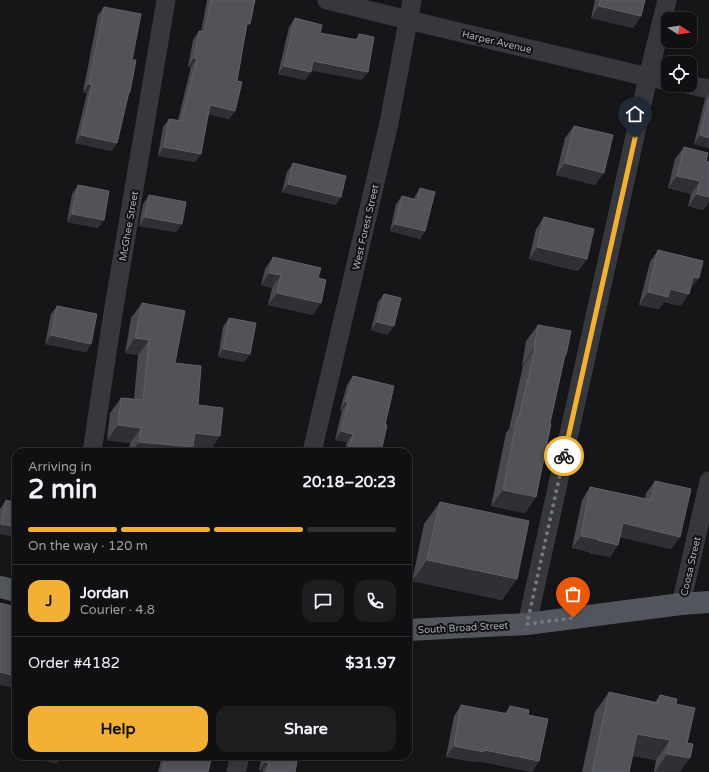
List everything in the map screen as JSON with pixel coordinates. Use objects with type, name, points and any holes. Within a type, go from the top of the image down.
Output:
[{"type":"main road","points":[[0,587],[12,590]]},
{"type":"main road","name":"South Broad Street","points":[[412,630],[527,624],[681,604],[709,602]]},
{"type":"street","name":"McGhee Street","points":[[93,448],[113,313],[166,0]]},
{"type":"street","name":"Harper Avenue","points":[[327,0],[661,80]]},
{"type":"street","name":"West Forest Street","points":[[313,448],[389,123],[412,0]]},
{"type":"street","points":[[527,624],[648,77],[667,0]]},
{"type":"street","points":[[697,86],[709,89]]},
{"type":"street","name":"Coosa Street","points":[[681,604],[709,481]]},
{"type":"street","points":[[236,772],[239,760]]},
{"type":"building","points":[[211,0],[255,0],[250,24],[247,24],[237,81],[242,82],[235,111],[210,105],[201,154],[164,147],[169,119],[181,121],[197,59],[194,58],[199,31],[205,32]]},
{"type":"building","points":[[600,0],[645,0],[641,16],[599,6]]},
{"type":"building","points":[[104,7],[141,14],[132,60],[136,60],[130,92],[117,143],[81,135],[92,85],[89,84]]},
{"type":"building","points":[[295,18],[322,25],[320,33],[358,40],[359,34],[374,37],[368,72],[313,61],[311,72],[284,66]]},
{"type":"building","points":[[709,98],[709,138],[700,135]]},
{"type":"building","points":[[574,126],[613,135],[604,173],[565,163]]},
{"type":"building","points":[[684,147],[708,153],[706,161],[709,162],[709,197],[697,194],[700,181],[677,176]]},
{"type":"building","points":[[293,163],[346,176],[341,197],[288,184]]},
{"type":"building","points":[[78,185],[109,191],[104,220],[72,214]]},
{"type":"building","points":[[420,188],[435,192],[425,231],[395,224],[402,196],[417,200]]},
{"type":"building","points":[[149,195],[186,202],[182,224],[145,217]]},
{"type":"building","points":[[544,217],[594,229],[587,259],[537,247]]},
{"type":"building","points":[[658,250],[703,261],[699,278],[693,277],[689,294],[670,289],[668,297],[648,292]]},
{"type":"building","points":[[273,257],[321,268],[318,278],[326,280],[321,303],[277,293],[281,275],[269,273]]},
{"type":"building","points":[[384,294],[401,298],[394,326],[377,322]]},
{"type":"building","points":[[142,303],[185,311],[175,363],[201,366],[198,405],[223,408],[220,436],[195,433],[193,447],[139,442],[141,428],[118,425],[121,398],[143,400],[149,340],[135,338]]},
{"type":"building","points":[[57,306],[97,314],[91,344],[51,335]]},
{"type":"building","points":[[229,318],[256,323],[250,354],[223,349]]},
{"type":"building","points":[[538,325],[571,331],[550,423],[536,497],[503,490],[517,417],[519,417],[535,349]]},
{"type":"building","points":[[353,376],[394,386],[385,425],[387,425],[382,448],[349,448],[353,434],[341,431],[348,402],[346,402]]},
{"type":"building","points":[[655,481],[691,489],[680,537],[623,523],[618,545],[581,536],[590,487],[651,500]]},
{"type":"building","points":[[6,500],[12,502],[12,526],[1,524]]},
{"type":"building","points":[[440,502],[529,521],[517,579],[427,560]]},
{"type":"building","points":[[0,603],[12,606],[12,675],[0,672]]},
{"type":"building","points":[[609,692],[658,703],[660,695],[677,699],[676,704],[695,708],[687,743],[693,744],[690,758],[667,754],[670,740],[637,734],[629,772],[592,772]]},
{"type":"building","points":[[461,705],[508,714],[510,706],[529,710],[528,715],[548,719],[539,761],[484,750],[484,752],[454,746]]},
{"type":"building","points":[[165,760],[211,760],[208,772],[162,772]]},
{"type":"building","points":[[265,760],[297,760],[295,772],[267,772],[269,763],[265,762]]},
{"type":"way so far","points":[[564,456],[527,624],[573,618]]},
{"type":"route","points":[[564,456],[635,138]]}]
